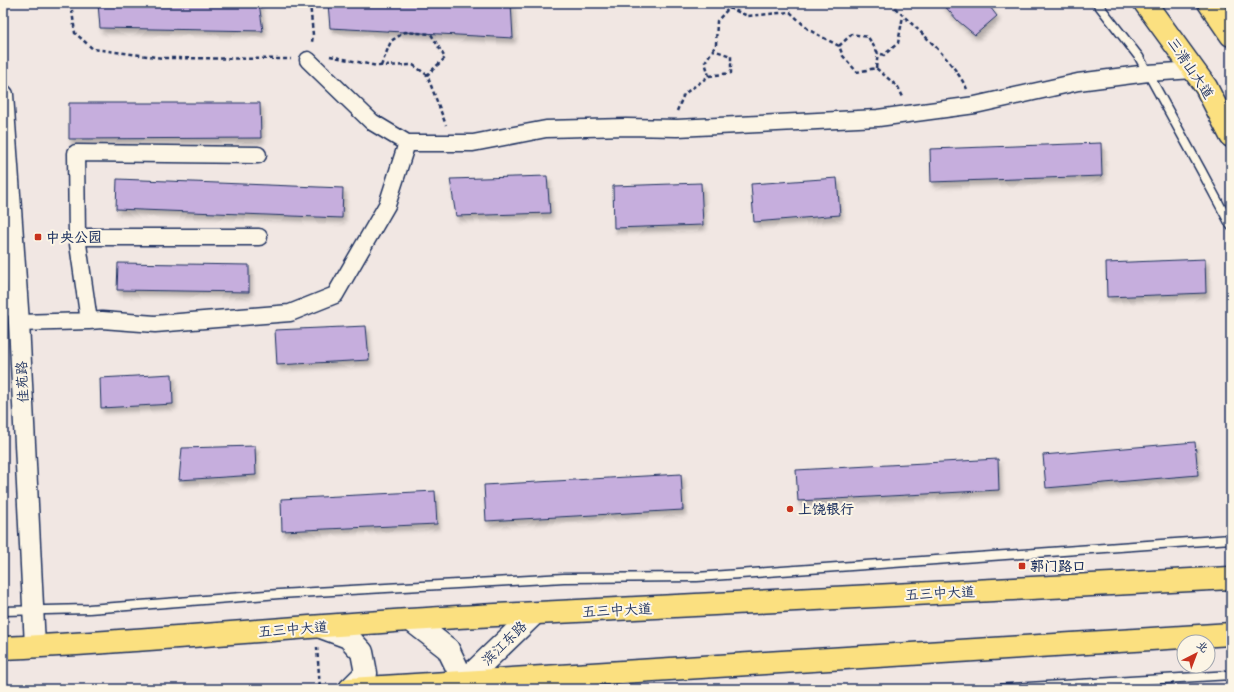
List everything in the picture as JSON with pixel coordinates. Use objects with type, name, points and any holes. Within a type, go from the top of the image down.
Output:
[{"type":"main road","name":"三清山大道","points":[[1145,3],[1206,86],[1231,136]]},
{"type":"main road","points":[[1209,3],[1231,35]]},
{"type":"main road","name":"五三中大道","points":[[3,648],[534,614],[1231,578]]},
{"type":"main road","name":"滨江东路","points":[[460,687],[534,614]]},
{"type":"main road","points":[[412,621],[448,649],[460,687]]},
{"type":"main road","points":[[321,627],[348,637],[362,652],[366,673],[350,689]]},
{"type":"main road","points":[[350,689],[460,687],[520,684],[1231,634]]},
{"type":"street","points":[[308,60],[372,122],[406,143],[474,143],[546,129],[626,127],[677,128],[878,118],[975,105],[1078,82],[1148,73],[1194,70]]},
{"type":"street","name":"佳苑路","points":[[3,94],[13,313],[35,646]]},
{"type":"street","points":[[13,313],[89,321],[102,320],[155,324],[290,313],[336,295],[387,205],[406,143]]},
{"type":"street","points":[[89,321],[77,237],[76,153],[258,155]]},
{"type":"street","points":[[77,237],[259,237]]},
{"type":"lane","points":[[1097,3],[1139,57],[1231,226]]},
{"type":"lane","points":[[3,611],[89,609],[279,594],[556,578],[697,577],[1231,539]]},
{"type":"lane","points":[[995,689],[1231,675]]},
{"type":"path","points":[[71,3],[75,33],[93,49],[163,58],[308,60],[313,35],[310,3]]},
{"type":"path","points":[[709,76],[705,62],[716,45],[717,21],[732,3]]},
{"type":"path","points":[[890,3],[944,55],[962,79]]},
{"type":"path","points":[[729,8],[748,16],[790,12],[809,30],[839,46],[843,56],[857,72],[876,68]]},
{"type":"path","points":[[839,46],[852,34],[868,37],[878,53],[884,55],[898,43],[903,16]]},
{"type":"path","points":[[381,66],[391,41],[405,32],[431,34],[446,58],[427,75]]},
{"type":"path","points":[[677,128],[676,111],[684,94],[709,76],[731,73],[731,56],[713,50]]},
{"type":"path","points":[[876,68],[878,53]]},
{"type":"path","points":[[326,55],[381,66],[413,65],[427,75],[452,143]]},
{"type":"path","points":[[876,68],[898,87],[911,114]]},
{"type":"building","points":[[98,3],[259,3],[263,31],[100,28]]},
{"type":"building","points":[[328,3],[511,3],[513,38],[330,28]]},
{"type":"building","points":[[942,3],[987,3],[997,16],[975,35],[958,21]]},
{"type":"building","points":[[69,103],[260,103],[261,138],[69,139]]},
{"type":"building","points":[[1101,143],[1102,176],[931,182],[930,149]]},
{"type":"building","points":[[547,176],[550,213],[456,216],[450,179]]},
{"type":"building","points":[[837,178],[840,215],[754,222],[751,184]]},
{"type":"building","points":[[117,179],[343,188],[342,218],[116,209]]},
{"type":"building","points":[[701,183],[703,225],[614,228],[613,186]]},
{"type":"building","points":[[1205,259],[1206,293],[1107,297],[1106,263]]},
{"type":"building","points":[[118,263],[249,265],[249,292],[117,290]]},
{"type":"building","points":[[366,326],[369,360],[277,365],[275,330]]},
{"type":"building","points":[[172,374],[173,404],[101,408],[100,378]]},
{"type":"building","points":[[1195,442],[1198,475],[1046,488],[1043,455]]},
{"type":"building","points":[[255,446],[256,475],[179,480],[182,448]]},
{"type":"building","points":[[998,459],[999,490],[798,501],[796,470]]},
{"type":"building","points":[[681,474],[683,510],[486,521],[484,485]]},
{"type":"building","points":[[435,491],[437,524],[282,531],[281,499]]},
{"type":"place","name":"中央公园","points":[[38,237]]},
{"type":"place","name":"上饶银行","points":[[790,509]]},
{"type":"place","name":"郭门路口","points":[[1022,566]]}]
